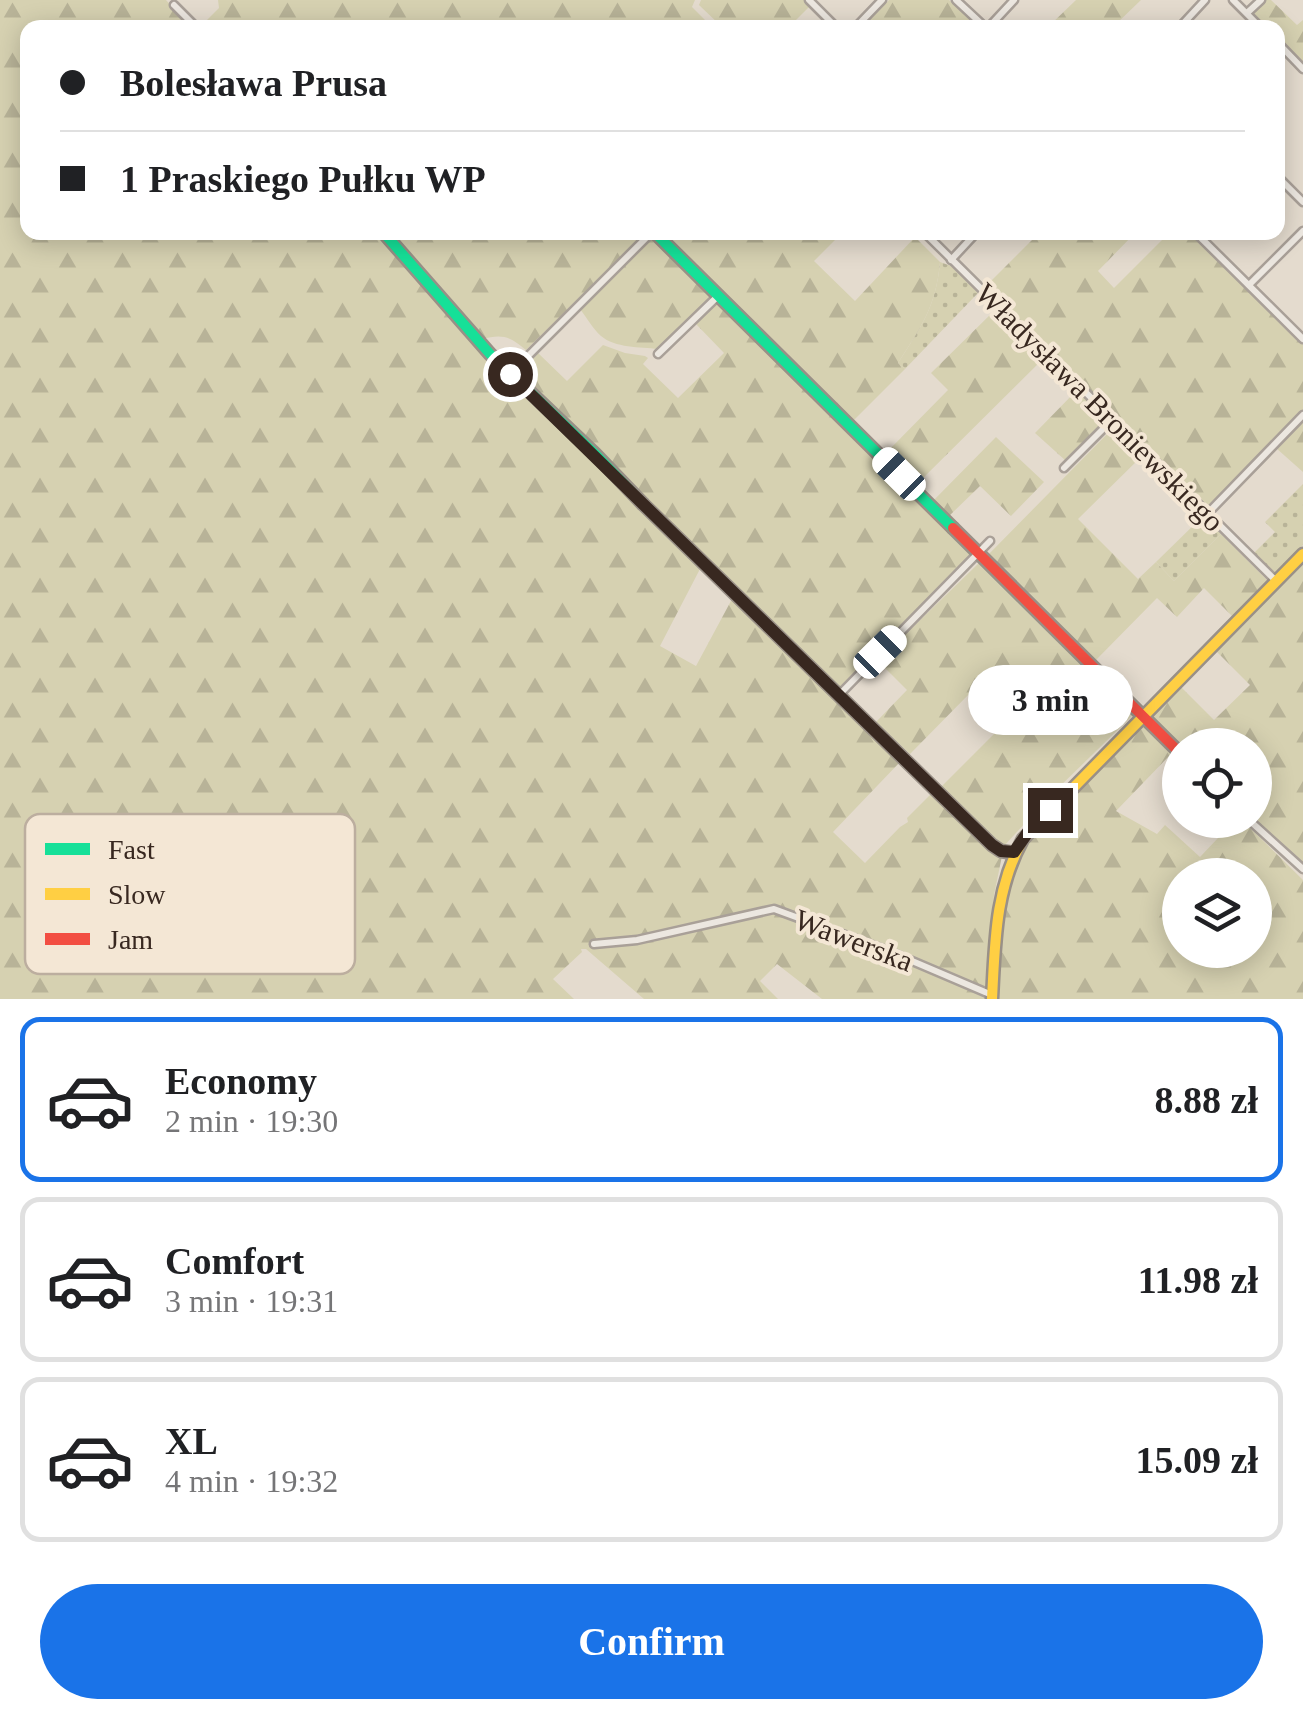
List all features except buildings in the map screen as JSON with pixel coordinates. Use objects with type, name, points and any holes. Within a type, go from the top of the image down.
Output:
[{"type":"street","points":[[809,0],[829,20]]},
{"type":"street","points":[[863,20],[882,0]]},
{"type":"street","points":[[956,0],[978,20]]},
{"type":"street","points":[[995,20],[1014,0]]},
{"type":"street","points":[[1187,20],[1206,0]]},
{"type":"street","points":[[1233,0],[1254,20]]},
{"type":"street","points":[[1247,13],[1261,0]]},
{"type":"street","points":[[174,4],[189,20]]},
{"type":"street","points":[[1285,51],[1303,69]]},
{"type":"street","points":[[1285,184],[1303,202]]},
{"type":"street","points":[[1248,285],[1303,231]]},
{"type":"street","points":[[390,240],[510,374],[992,845],[1014,852]]},
{"type":"street","points":[[510,374],[645,240]]},
{"type":"street","points":[[661,240],[1162,735]]},
{"type":"street","name":"Władysława Broniewskiego","points":[[932,240],[1276,581]]},
{"type":"street","points":[[951,260],[970,240]]},
{"type":"street","points":[[1203,240],[1303,338]]},
{"type":"street","points":[[658,354],[718,296]]},
{"type":"street","points":[[1208,513],[1303,415]]},
{"type":"street","points":[[1064,468],[1112,420]]},
{"type":"street","points":[[840,694],[990,541]]},
{"type":"street","points":[[992,997],[1001,892],[1014,852],[1038,822],[1303,554]]},
{"type":"street","points":[[1269,838],[1303,869]]},
{"type":"street","name":"Wawerska","points":[[594,944],[637,940],[774,909],[892,952],[992,997]]},
{"type":"green space","points":[[0,0],[166,0],[185,20],[20,20],[20,240],[387,240],[500,371],[700,569],[660,646],[696,666],[732,599],[900,762],[833,832],[865,863],[934,791],[1002,856],[994,895],[985,999],[822,999],[777,964],[760,981],[778,999],[644,999],[586,949],[581,949],[553,979],[574,999],[0,999]]},
{"type":"green space","points":[[218,0],[695,0],[692,7],[705,20],[207,20],[219,8]]},
{"type":"green space","points":[[701,0],[805,0],[811,5],[796,20],[715,20],[699,5]]},
{"type":"green space","points":[[889,0],[949,0],[973,20],[870,20]]},
{"type":"green space","points":[[1076,0],[1141,0],[1120,20],[1055,20]]},
{"type":"green space","points":[[1265,0],[1271,0],[1297,25],[1303,20],[1303,62],[1285,44],[1285,20],[1261,20],[1252,12]]},
{"type":"green space","points":[[392,240],[639,240],[526,350],[506,337],[482,339]]},
{"type":"green space","points":[[648,240],[654,240],[712,298],[658,349],[607,340],[580,309]]},
{"type":"green space","points":[[668,240],[835,240],[814,261],[855,301],[912,240],[918,240],[940,262],[926,316],[898,363],[905,369],[851,423]]},
{"type":"green space","points":[[1032,240],[1128,240],[1098,271],[1114,288],[1162,240],[1197,240],[1303,344],[1303,411],[1207,509],[986,286]]},
{"type":"green space","points":[[940,262],[951,266],[978,293],[905,369],[898,363],[931,304]]},
{"type":"green space","points":[[718,303],[972,554],[839,688],[515,375],[537,352],[567,381],[603,345],[648,358],[643,364],[678,398],[724,353],[696,324]]},
{"type":"green space","points":[[995,310],[1044,358],[915,486],[883,456],[948,390],[931,373]]},
{"type":"green space","points":[[1077,390],[1107,419],[1066,461],[1035,433]]},
{"type":"green space","points":[[1303,421],[1303,472],[1276,448]]},
{"type":"green space","points":[[1115,426],[1143,455],[1078,519],[1138,579],[1156,562],[1174,581],[1221,534],[1268,581],[1233,617],[1204,588],[1177,617],[1157,598],[1094,662],[986,557]]},
{"type":"green space","points":[[996,437],[1044,482],[1011,516],[980,486],[947,518],[931,503]]},
{"type":"green space","points":[[1303,484],[1303,545],[1275,574],[1253,554],[1275,532],[1265,522]]},
{"type":"green space","points":[[1203,516],[1221,534],[1174,581],[1156,562]]},
{"type":"green space","points":[[980,562],[1135,713],[1004,846],[997,845],[939,789],[1007,721],[974,689],[910,754],[876,722],[907,690],[876,659]]},
{"type":"green space","points":[[1303,563],[1303,868],[1272,837],[1272,728],[1162,729],[1150,717],[1181,687],[1214,720],[1250,685],[1216,651]]},
{"type":"green space","points":[[1142,725],[1162,745],[1162,763],[1116,811],[1157,834],[1162,828],[1162,838],[1179,838],[1200,857],[1218,838],[1260,838],[1303,880],[1303,999],[997,999],[1007,897],[1018,859],[1027,844]]},
{"type":"traffic: fast","points":[[390,240],[490,354],[643,504]]},
{"type":"traffic: fast","points":[[662,240],[953,528]]},
{"type":"traffic: slow","points":[[643,504],[992,845],[1014,853]]},
{"type":"traffic: slow","points":[[992,999],[1002,897],[1023,839],[1303,554]]},
{"type":"traffic: jam","points":[[953,528],[1162,735]]},
{"type":"route","points":[[510,374],[992,845],[1014,852],[1050,810]]}]
